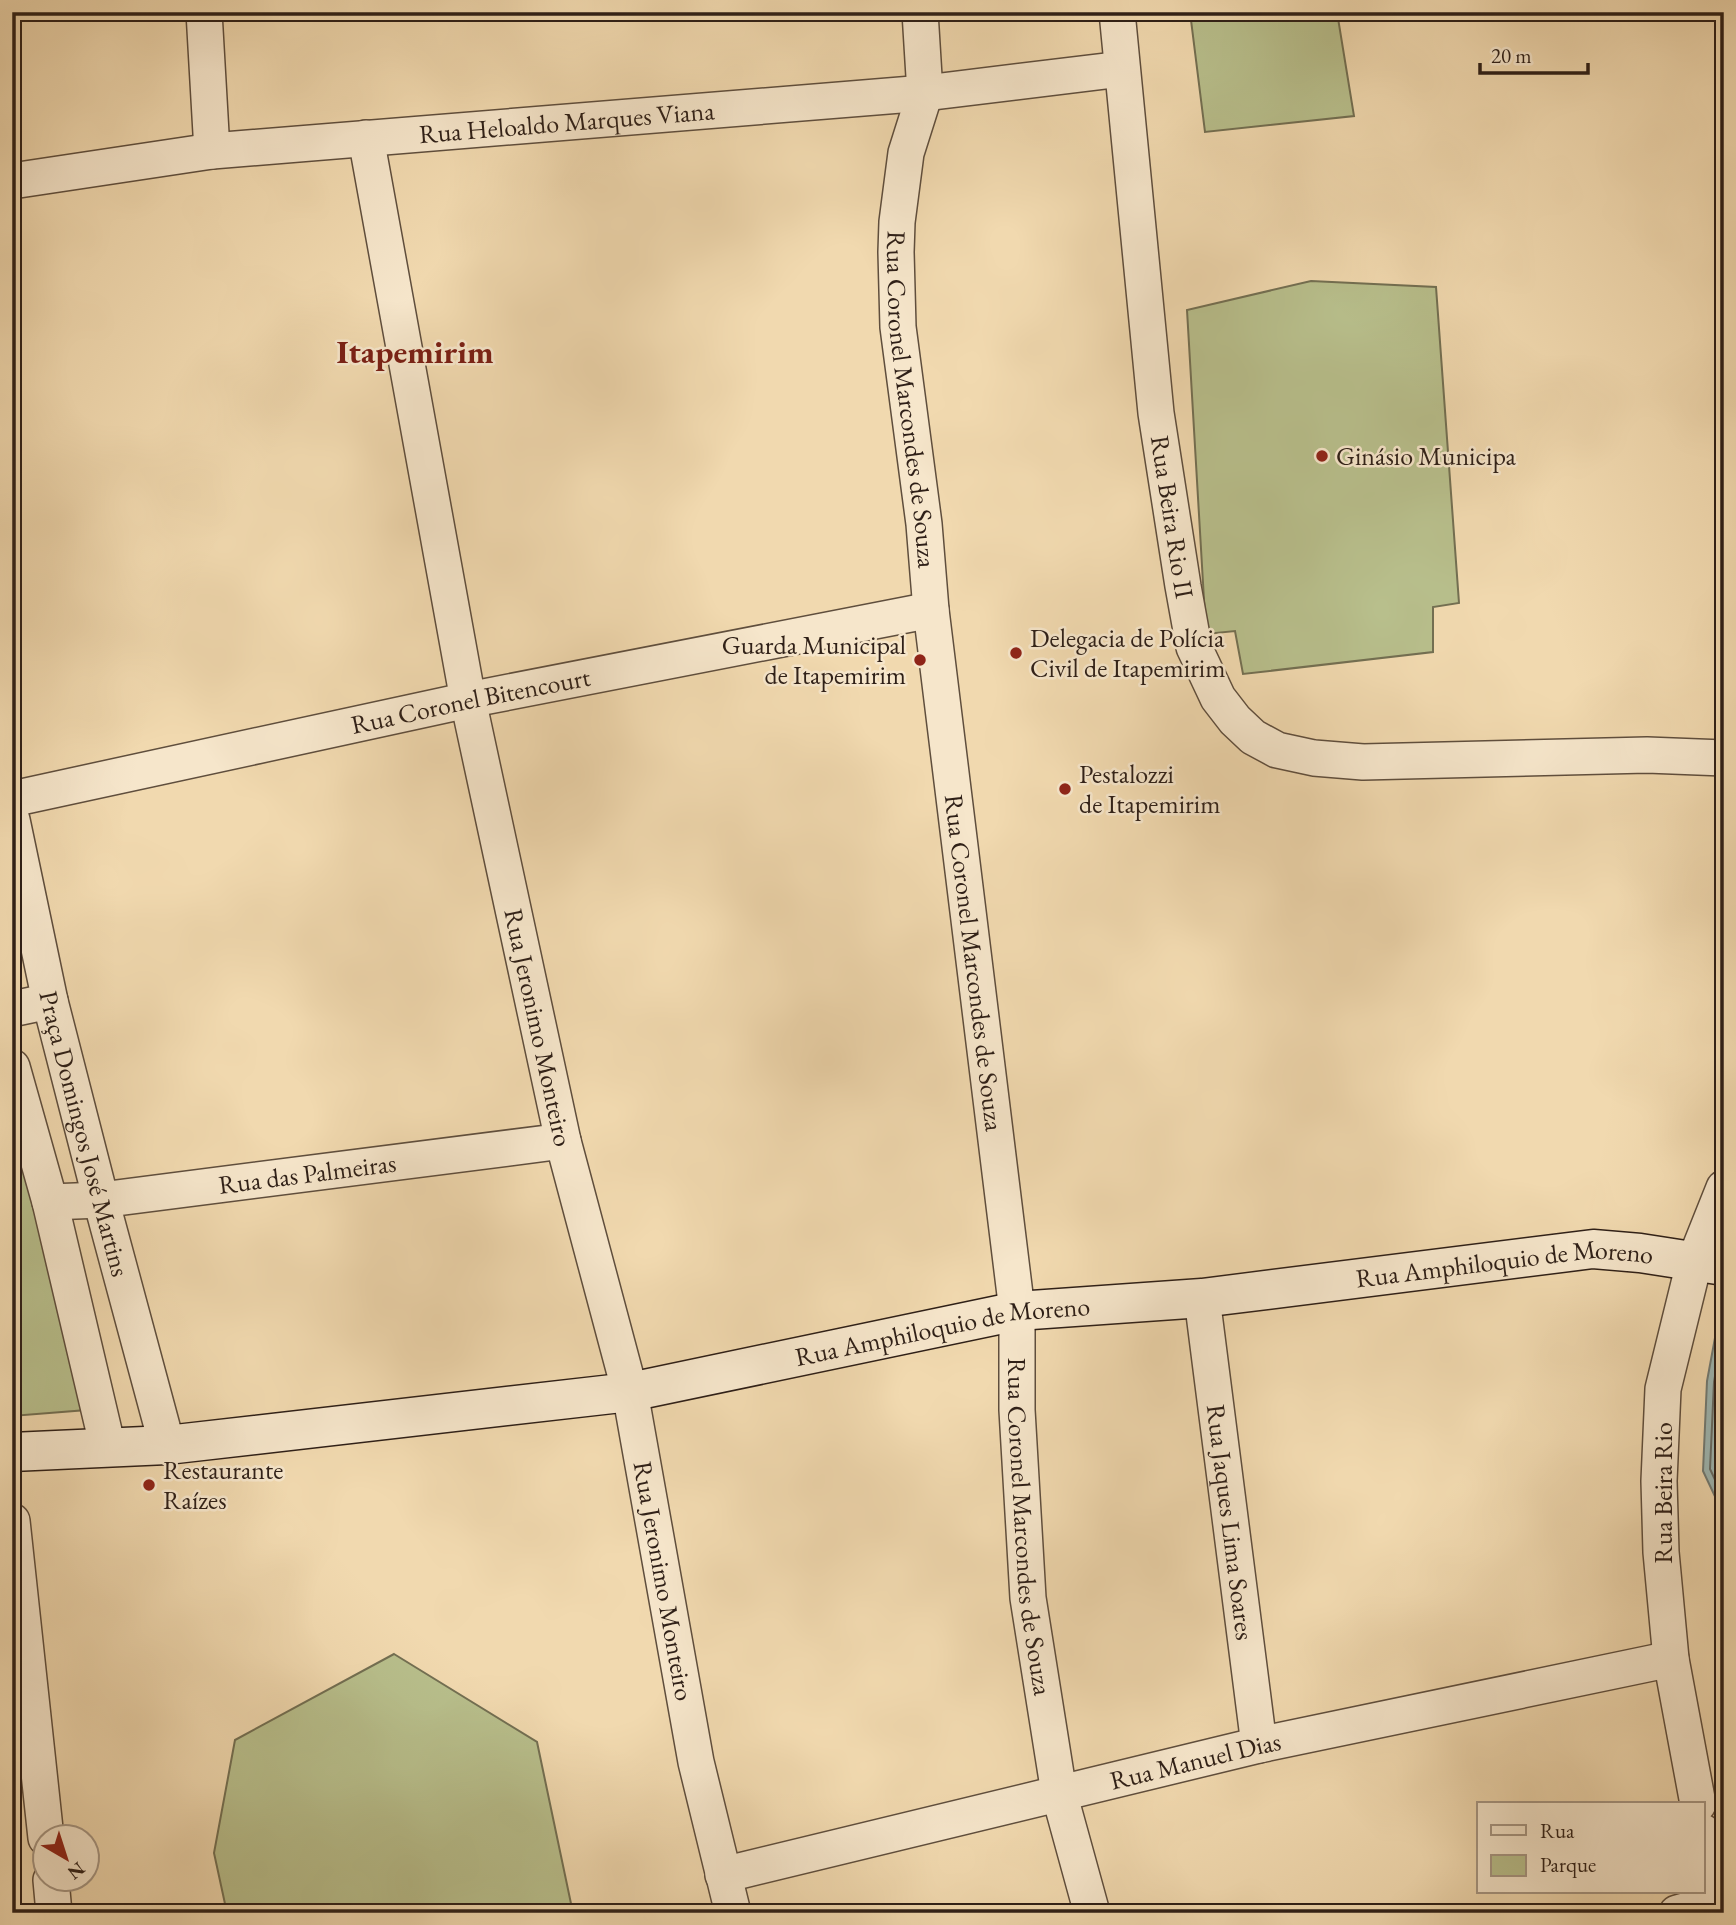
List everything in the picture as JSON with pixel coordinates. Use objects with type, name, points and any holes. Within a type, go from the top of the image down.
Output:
[{"type":"main road","name":"Rua Amphiloquio de Moreno","points":[[108,1448],[167,1445],[631,1392],[1017,1311],[1202,1298],[1593,1250],[1640,1253],[1713,1265]]},
{"type":"main road","points":[[12,1452],[108,1448]]},
{"type":"street","points":[[204,12],[212,151]]},
{"type":"street","name":"Rua Coronel Marcondes de Souza","points":[[920,12],[925,93],[906,153],[897,222],[898,327],[924,524],[931,610],[1017,1311],[1017,1410],[1028,1598],[1059,1793],[1092,1913]]},
{"type":"street","name":"Rua Beira Rio II","points":[[1117,12],[1156,413],[1183,586],[1194,647],[1219,698],[1235,720],[1253,737],[1277,750],[1326,759],[1363,762],[1647,755],[1724,758]]},
{"type":"street","name":"Rua Heloaldo Marques Viana","points":[[12,181],[212,151],[925,93],[1122,69]]},
{"type":"street","name":"Rua Jeronimo Monteiro","points":[[366,138],[468,701],[563,1140],[631,1392],[696,1762],[733,1913]]},
{"type":"street","name":"Rua Coronel Bitencourt","points":[[12,799],[468,701],[931,610]]},
{"type":"street","name":"Praça Domingos José Martins","points":[[12,820],[50,1000],[167,1445]]},
{"type":"street","points":[[12,1009],[50,1000]]},
{"type":"street","name":"Praça Domingos José Martins","points":[[12,1068],[50,1202],[108,1448]]},
{"type":"street","name":"Rua das Palmeiras","points":[[50,1202],[101,1200],[563,1140]]},
{"type":"street","name":"Rua Beira Rio","points":[[1698,1802],[1671,1659],[1661,1552],[1659,1481],[1663,1389],[1713,1265],[1724,1188]]},
{"type":"street","name":"Rua Jaques Lima Soares","points":[[1202,1298],[1259,1745]]},
{"type":"street","points":[[12,1521],[44,1824]]},
{"type":"street","name":"Rua Manuel Dias","points":[[723,1875],[1259,1745],[1671,1659]]},
{"type":"street","points":[[1676,1913],[1717,1908],[1704,1837]]},
{"type":"street","points":[[52,1894],[54,1913]]},
{"type":"green space","points":[[1190,12],[1337,12],[1354,116],[1205,132]]},
{"type":"green space","name":"Ginásio Municipa","points":[[1311,281],[1436,287],[1459,603],[1433,607],[1433,652],[1243,674],[1235,631],[1206,634],[1187,310]]},
{"type":"green space","points":[[12,1085],[99,1409],[12,1416]]},
{"type":"green space","points":[[394,1654],[537,1742],[573,1913],[227,1913],[214,1853],[235,1740]]},
{"type":"water","points":[[1724,1289],[1724,1525],[1720,1507],[1703,1471],[1707,1381]]},
{"type":"place","name":"Ginásio Municipa","points":[[1322,456]]},
{"type":"place","name":"Delegacia de Polícia Civil de Itapemirim","points":[[1016,653]]},
{"type":"place","name":"Guarda Municipal de Itapemirim","points":[[920,660]]},
{"type":"place","name":"Pestalozzi de Itapemirim","points":[[1065,789]]},
{"type":"place","name":"Restaurante Raízes","points":[[149,1485]]},
{"type":"district","name":"Itapemirim","points":[[415,351]]}]
